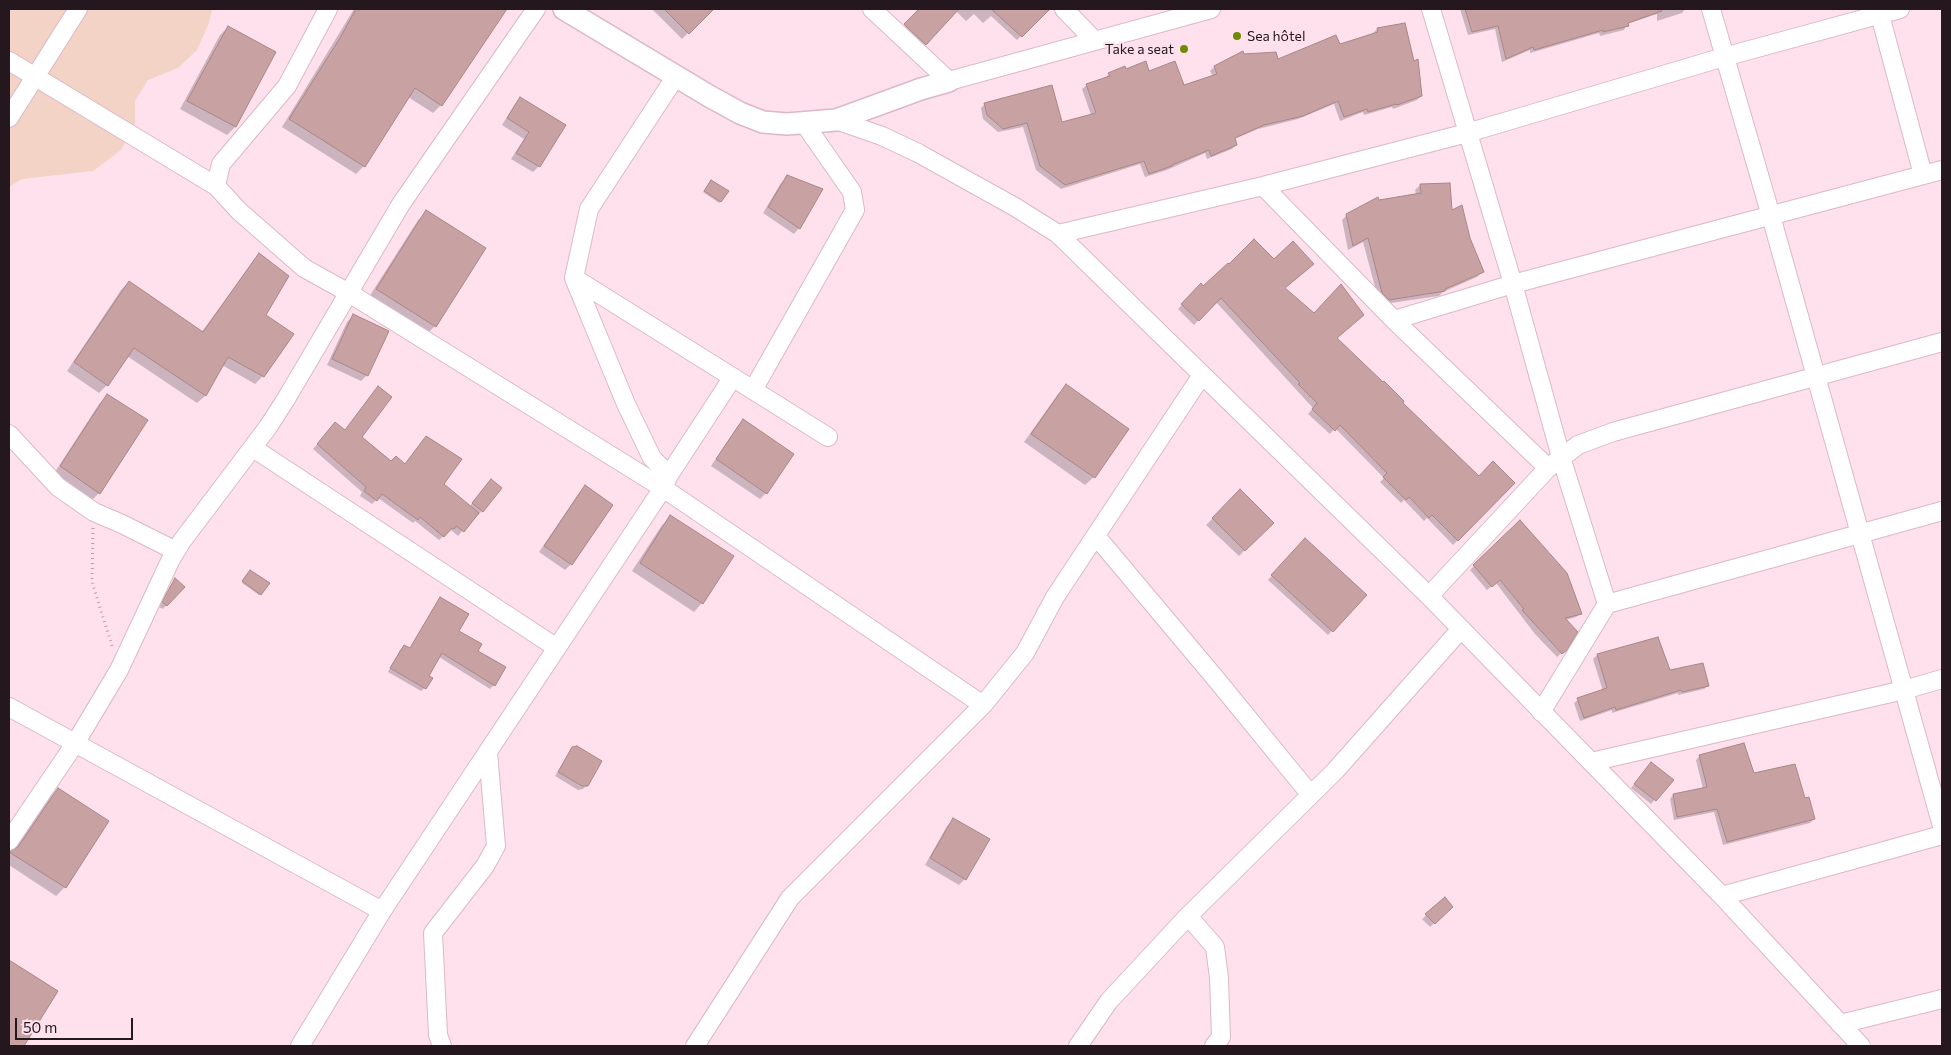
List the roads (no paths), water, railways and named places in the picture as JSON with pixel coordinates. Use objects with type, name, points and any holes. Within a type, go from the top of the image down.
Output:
[{"type":"street","points":[[9,118],[78,9]]},
{"type":"street","points":[[216,186],[221,164],[287,86],[328,9]]},
{"type":"street","points":[[9,841],[76,742],[120,670],[176,551],[253,448],[286,399],[400,204],[536,9]]},
{"type":"street","points":[[566,9],[717,100],[764,122],[804,123],[836,120],[921,89],[1211,9]]},
{"type":"street","points":[[872,9],[949,81]]},
{"type":"street","points":[[1064,9],[1095,41]]},
{"type":"street","points":[[1432,9],[1513,284],[1554,462],[1607,604]]},
{"type":"street","points":[[1711,9],[1817,377],[1942,826]]},
{"type":"street","points":[[1058,234],[1263,186],[1467,133],[1724,56],[1900,9]]},
{"type":"street","points":[[1880,15],[1923,175]]},
{"type":"street","points":[[9,60],[216,186],[239,211],[304,268],[666,482],[983,705]]},
{"type":"street","points":[[666,482],[652,458],[626,404],[574,278],[589,209],[676,76]]},
{"type":"street","points":[[836,120],[882,136],[918,153],[1015,207],[1058,234],[1429,596],[1722,896],[1861,1046]]},
{"type":"street","points":[[753,390],[855,210],[852,192],[804,123]]},
{"type":"street","points":[[1394,320],[1513,284],[1942,170]]},
{"type":"street","points":[[1263,186],[1394,320],[1554,462]]},
{"type":"street","points":[[574,278],[828,437]]},
{"type":"street","points":[[1429,596],[1554,462],[1578,445],[1597,436],[1942,342]]},
{"type":"street","points":[[695,1046],[790,898],[983,705],[1024,653],[1055,597],[1202,375]]},
{"type":"street","points":[[300,1046],[382,911],[557,648],[733,377]]},
{"type":"street","points":[[9,434],[58,487],[94,512],[176,551]]},
{"type":"street","points":[[253,448],[557,648]]},
{"type":"street","points":[[1541,712],[1607,604],[1861,535],[1942,510]]},
{"type":"street","points":[[1096,536],[1310,794]]},
{"type":"street","points":[[1078,1046],[1109,1001],[1188,916],[1335,771],[1461,629]]},
{"type":"street","points":[[1591,762],[1904,690],[1942,679]]},
{"type":"street","points":[[9,707],[382,911]]},
{"type":"street","points":[[442,1046],[438,1035],[433,933],[484,866],[496,846],[488,752]]},
{"type":"street","points":[[1722,896],[1942,835]]},
{"type":"street","points":[[1188,916],[1215,947],[1219,978],[1221,1037],[1214,1046]]},
{"type":"street","points":[[1840,1024],[1942,999]]},
{"type":"street","points":[[1840,1024],[1844,1046]]},
{"type":"place","name":"Sea hôtel","points":[[1237,36]]},
{"type":"place","name":"Take a seat","points":[[1184,49]]}]
